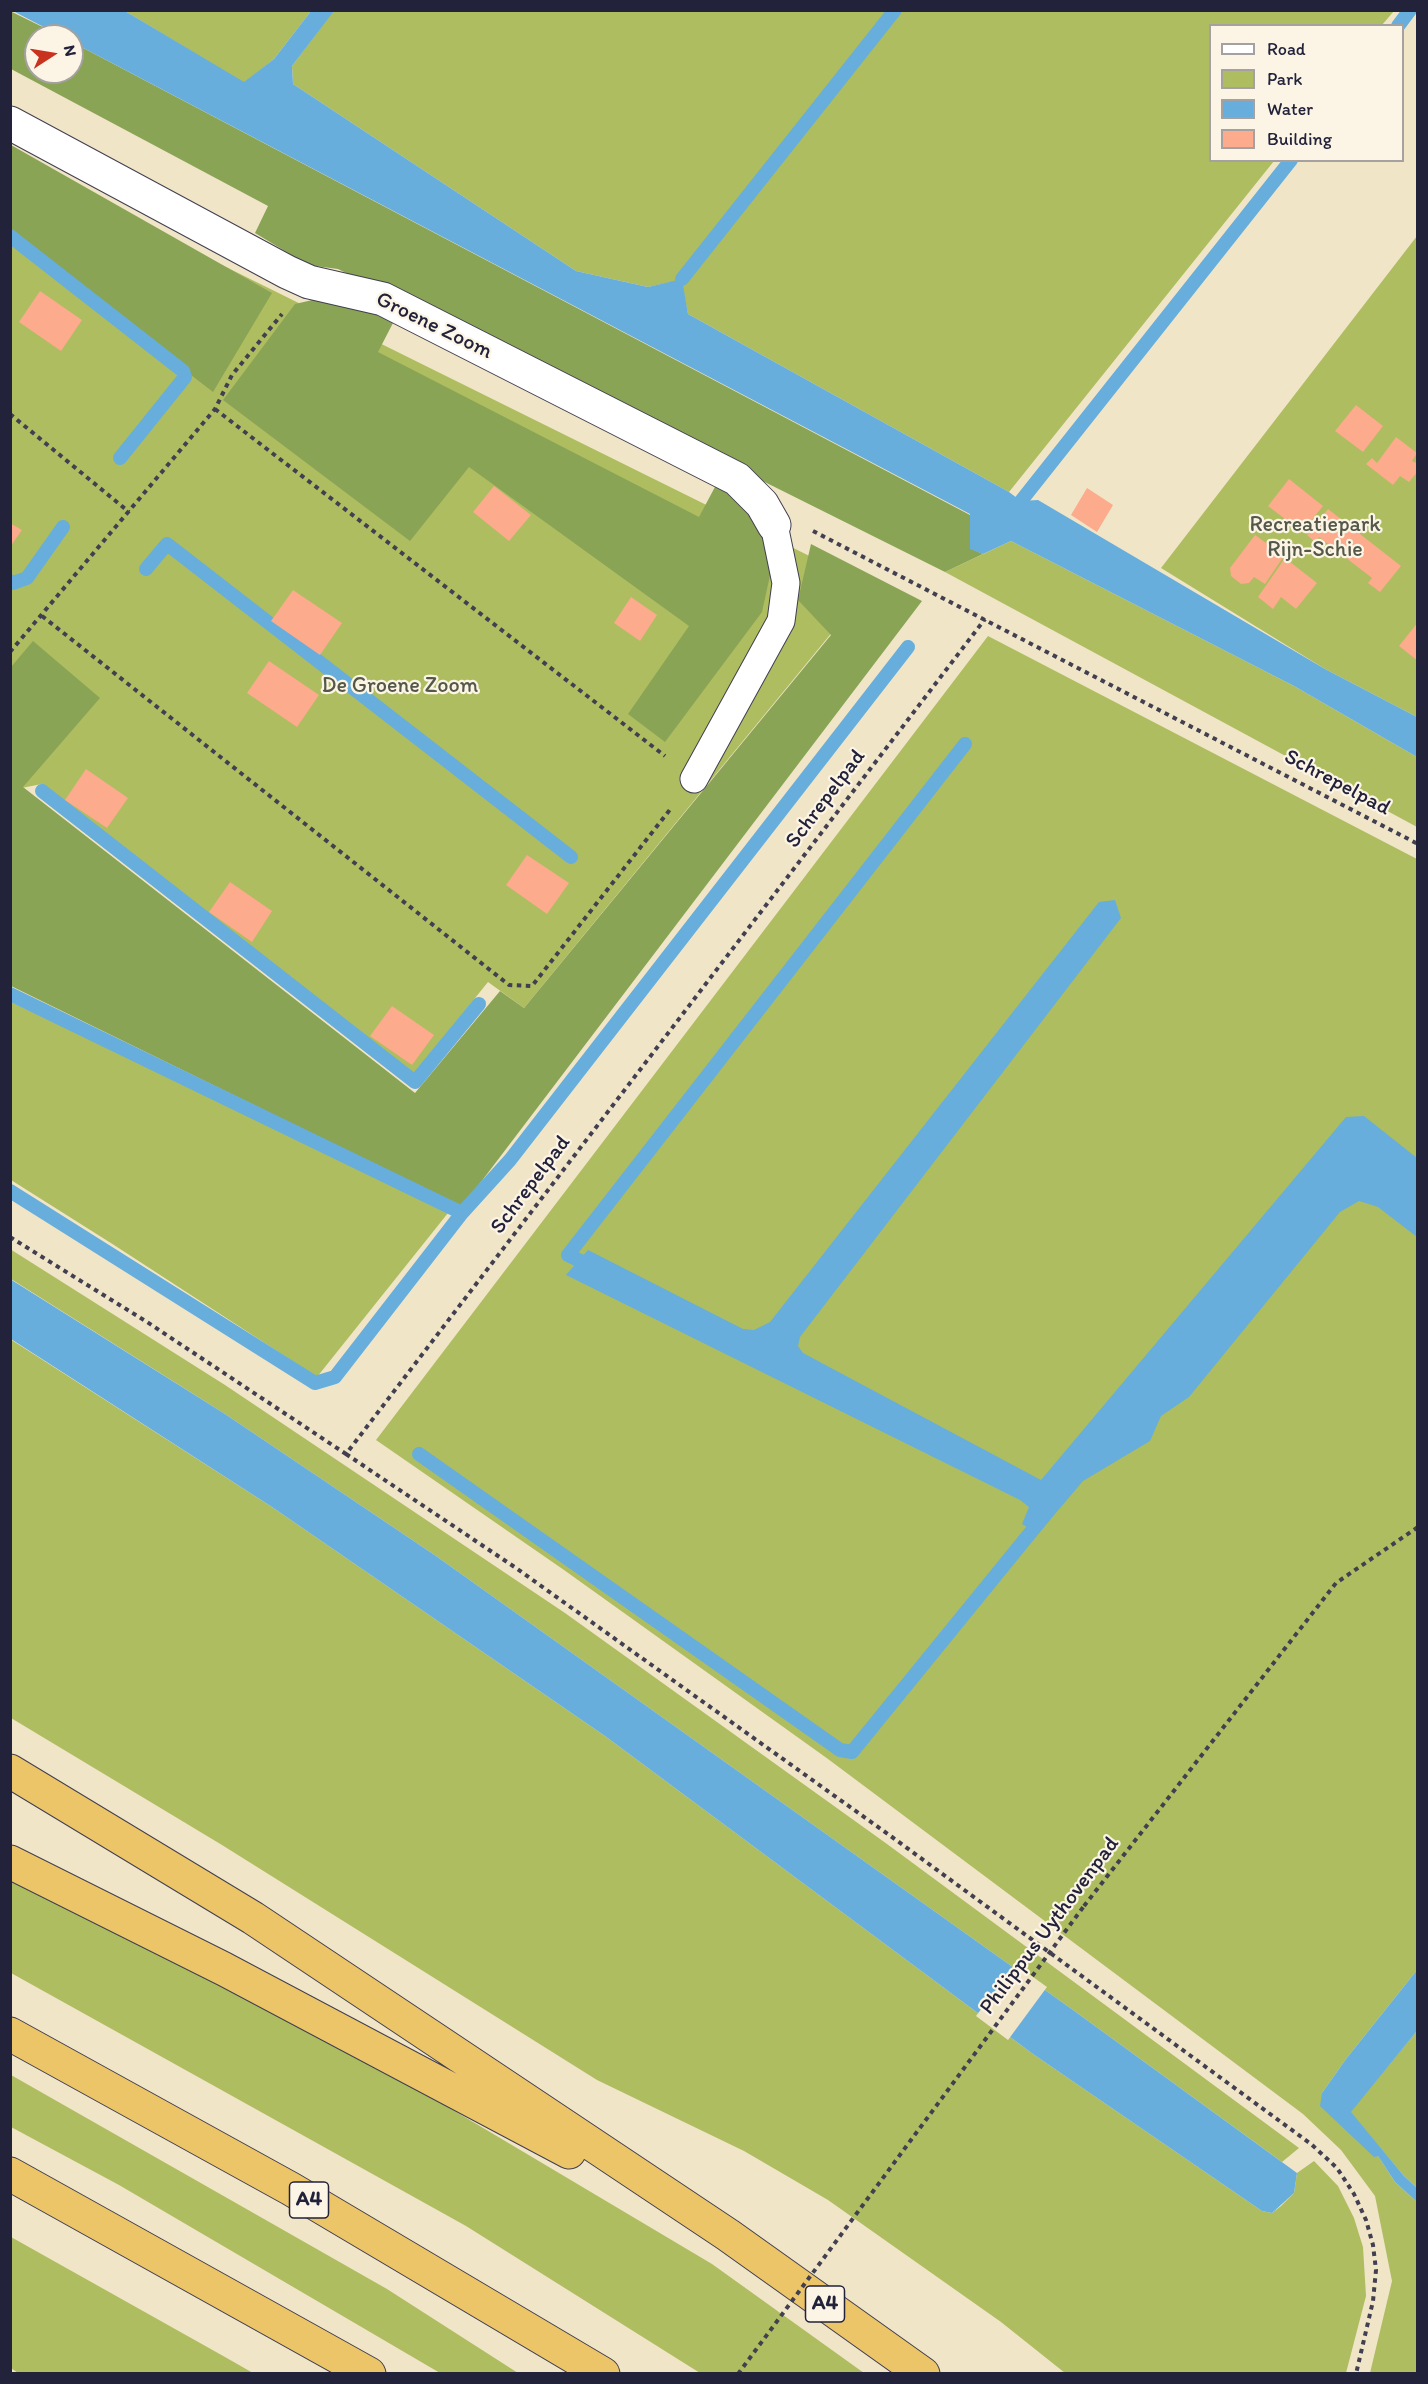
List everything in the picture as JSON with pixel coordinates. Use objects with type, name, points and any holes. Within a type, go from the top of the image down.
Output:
[{"type":"highway","name":"A4","points":[[10,1771],[253,1918],[728,2235],[923,2373]]},
{"type":"highway","name":"A4","points":[[10,1862],[224,1969],[728,2235]]},
{"type":"highway","name":"A4","points":[[10,2034],[291,2189],[603,2373]]},
{"type":"highway","points":[[10,2174],[369,2373]]},
{"type":"street","name":"Groene Zoom","points":[[10,123],[273,265],[309,282],[383,299],[737,479],[762,504],[774,525]]},
{"type":"street","points":[[694,779],[781,621],[786,583],[774,525]]},
{"type":"path","points":[[10,652],[215,409],[232,375],[309,282]]},
{"type":"path","points":[[42,616],[509,985],[532,986],[694,779],[215,409]]},
{"type":"path","points":[[10,414],[129,512]]},
{"type":"path","name":"Schrepelpad","points":[[774,525],[795,526],[822,535],[1418,844]]},
{"type":"path","name":"Schrepelpad","points":[[346,1454],[985,619]]},
{"type":"path","points":[[10,1237],[147,1322],[516,1568],[883,1830],[1311,2144],[1337,2168],[1354,2194],[1366,2220],[1373,2245],[1376,2270],[1373,2301],[1356,2373]]},
{"type":"path","name":"Philippus Uythovenpad","points":[[738,2373],[1084,1906],[1336,1583],[1418,1527]]},
{"type":"green space","points":[[334,10],[1394,11],[1383,24],[1209,24],[1209,162],[1273,162],[1009,492],[688,314],[681,280],[648,287],[576,271],[293,84],[292,66]]},
{"type":"green space","points":[[10,11],[37,24],[24,24],[24,76],[11,69]]},
{"type":"green space","points":[[125,11],[311,11],[274,59],[244,83]]},
{"type":"green space","points":[[84,48],[970,515],[970,548],[983,554],[945,572],[338,269],[308,265],[255,233],[268,206],[39,84],[84,84]]},
{"type":"green space","points":[[11,145],[272,293],[213,392],[11,236]]},
{"type":"green space","name":"De Groene Zoom","points":[[10,160],[870,586],[524,1008],[488,982],[413,1075],[42,784],[11,790]]},
{"type":"green space","name":"Recreatiepark Rijn-Schie","points":[[1417,236],[1417,717],[1325,669],[1161,568]]},
{"type":"green space","points":[[330,296],[363,304],[393,323],[378,352],[699,517],[716,485],[781,525],[762,612],[665,742],[628,714],[689,626],[469,467],[410,541],[223,400],[295,304]]},
{"type":"green space","points":[[1011,541],[1294,686],[1417,757],[1417,827],[945,572]]},
{"type":"green space","points":[[811,544],[922,601],[462,1207],[11,986],[11,667],[33,641],[100,698],[23,787],[415,1093],[500,991],[524,1008],[831,635],[798,600]]},
{"type":"green space","points":[[988,636],[1417,859],[1417,1970],[1322,2093],[1378,2156],[1395,2182],[1417,2202],[1417,2373],[1370,2373],[1392,2281],[1375,2196],[1341,2150],[1303,2114],[828,1759],[564,1570],[376,1440]]},
{"type":"green space","points":[[11,1002],[235,1107],[448,1213],[317,1377],[11,1180]]},
{"type":"green space","points":[[10,1249],[225,1385],[565,1613],[887,1844],[1299,2148],[1282,2162],[1073,2010],[436,1556],[225,1414],[11,1279]]},
{"type":"green space","points":[[10,1339],[272,1507],[605,1736],[1033,2054],[1262,2211],[1272,2213],[1281,2206],[1294,2193],[1297,2173],[1314,2161],[1338,2186],[1354,2218],[1363,2247],[1366,2296],[1346,2373],[1065,2373],[1001,2322],[828,2200],[744,2151],[597,2080],[222,1845],[11,1718]]},
{"type":"green space","points":[[10,1873],[278,2006],[712,2264],[864,2373],[700,2373],[466,2226],[11,1973]]},
{"type":"green space","points":[[1417,2031],[1417,2188],[1404,2176],[1350,2112]]},
{"type":"green space","points":[[11,2075],[387,2289],[518,2373],[440,2373],[119,2185],[11,2127]]},
{"type":"green space","points":[[11,2237],[253,2373],[18,2373],[11,2368]]},
{"type":"water","points":[[13,11],[125,11],[244,82],[274,59],[311,11],[334,11],[292,66],[293,84],[576,271],[648,287],[682,279],[688,314],[1009,492],[1021,501],[1038,500],[1325,669],[1417,717],[1417,757],[1294,686],[1011,541],[983,554],[970,549],[970,514],[84,48],[84,24],[38,24]]},
{"type":"water","points":[[1115,900],[1121,918],[800,1337],[798,1346],[803,1353],[1041,1480],[1346,1117],[1364,1116],[1417,1158],[1417,1237],[1378,1207],[1359,1201],[1340,1212],[1189,1397],[1161,1416],[1150,1441],[1083,1481],[1038,1534],[1022,1524],[1029,1507],[1020,1500],[566,1275],[588,1250],[743,1329],[754,1330],[770,1322],[1099,902]]},
{"type":"water","points":[[10,1279],[225,1414],[436,1556],[1073,2010],[1297,2173],[1294,2193],[1272,2213],[1262,2211],[1033,2054],[605,1736],[272,1507],[11,1339]]},
{"type":"water","points":[[1417,1970],[1417,2031],[1351,2112],[1404,2176],[1417,2188],[1417,2202],[1395,2182],[1378,2156],[1374,2157],[1320,2106],[1322,2093],[1346,2059]]},
{"type":"pier","points":[[1015,1964],[1047,1987],[1008,2040],[976,2016]]},
{"type":"building","points":[[40,291],[82,320],[61,351],[19,322]]},
{"type":"building","points":[[1356,405],[1383,426],[1363,452],[1335,431]]},
{"type":"building","points":[[1396,437],[1417,453],[1412,461],[1418,464],[1418,471],[1409,482],[1400,476],[1393,485],[1366,464],[1372,458],[1377,463]]},
{"type":"building","points":[[1289,479],[1323,506],[1302,532],[1268,506]]},
{"type":"building","points":[[494,486],[531,515],[509,541],[473,512]]},
{"type":"building","points":[[1087,488],[1113,505],[1097,532],[1071,515]]},
{"type":"building","points":[[1328,509],[1401,566],[1380,592],[1368,583],[1372,578],[1319,537],[1315,542],[1307,535]]},
{"type":"building","points":[[10,523],[22,530],[10,547]]},
{"type":"building","points":[[1255,535],[1284,556],[1265,584],[1254,577],[1249,583],[1241,584],[1231,576],[1230,568]]},
{"type":"building","points":[[1285,558],[1317,583],[1296,609],[1281,597],[1273,609],[1258,597]]},
{"type":"building","points":[[293,590],[342,623],[320,655],[271,621]]},
{"type":"building","points":[[631,597],[657,615],[640,641],[614,623]]},
{"type":"building","points":[[1418,622],[1418,661],[1399,646]]},
{"type":"building","points":[[269,661],[319,695],[297,727],[247,693]]},
{"type":"building","points":[[86,769],[128,798],[107,828],[65,800]]},
{"type":"building","points":[[527,855],[569,883],[547,914],[506,885]]},
{"type":"building","points":[[230,882],[272,911],[252,942],[209,912]]},
{"type":"building","points":[[392,1006],[434,1035],[412,1065],[370,1036]]},
{"type":"waterway","points":[[682,279],[895,10]]},
{"type":"waterway","points":[[1400,24],[1410,10]]},
{"type":"waterway","points":[[1021,501],[1289,162]]},
{"type":"waterway","points":[[10,236],[183,371],[185,377],[120,458]]},
{"type":"waterway","points":[[10,581],[13,583],[27,578],[63,527]]},
{"type":"waterway","points":[[146,569],[167,544],[571,857]]},
{"type":"waterway","points":[[10,994],[462,1213],[510,1160],[908,647]]},
{"type":"waterway","points":[[595,1268],[568,1255],[965,744]]},
{"type":"waterway","points":[[42,791],[415,1082],[479,1004]]},
{"type":"waterway","points":[[10,1191],[315,1383],[335,1377],[462,1213]]},
{"type":"waterway","points":[[419,1454],[840,1750],[852,1752],[1044,1516]]}]
